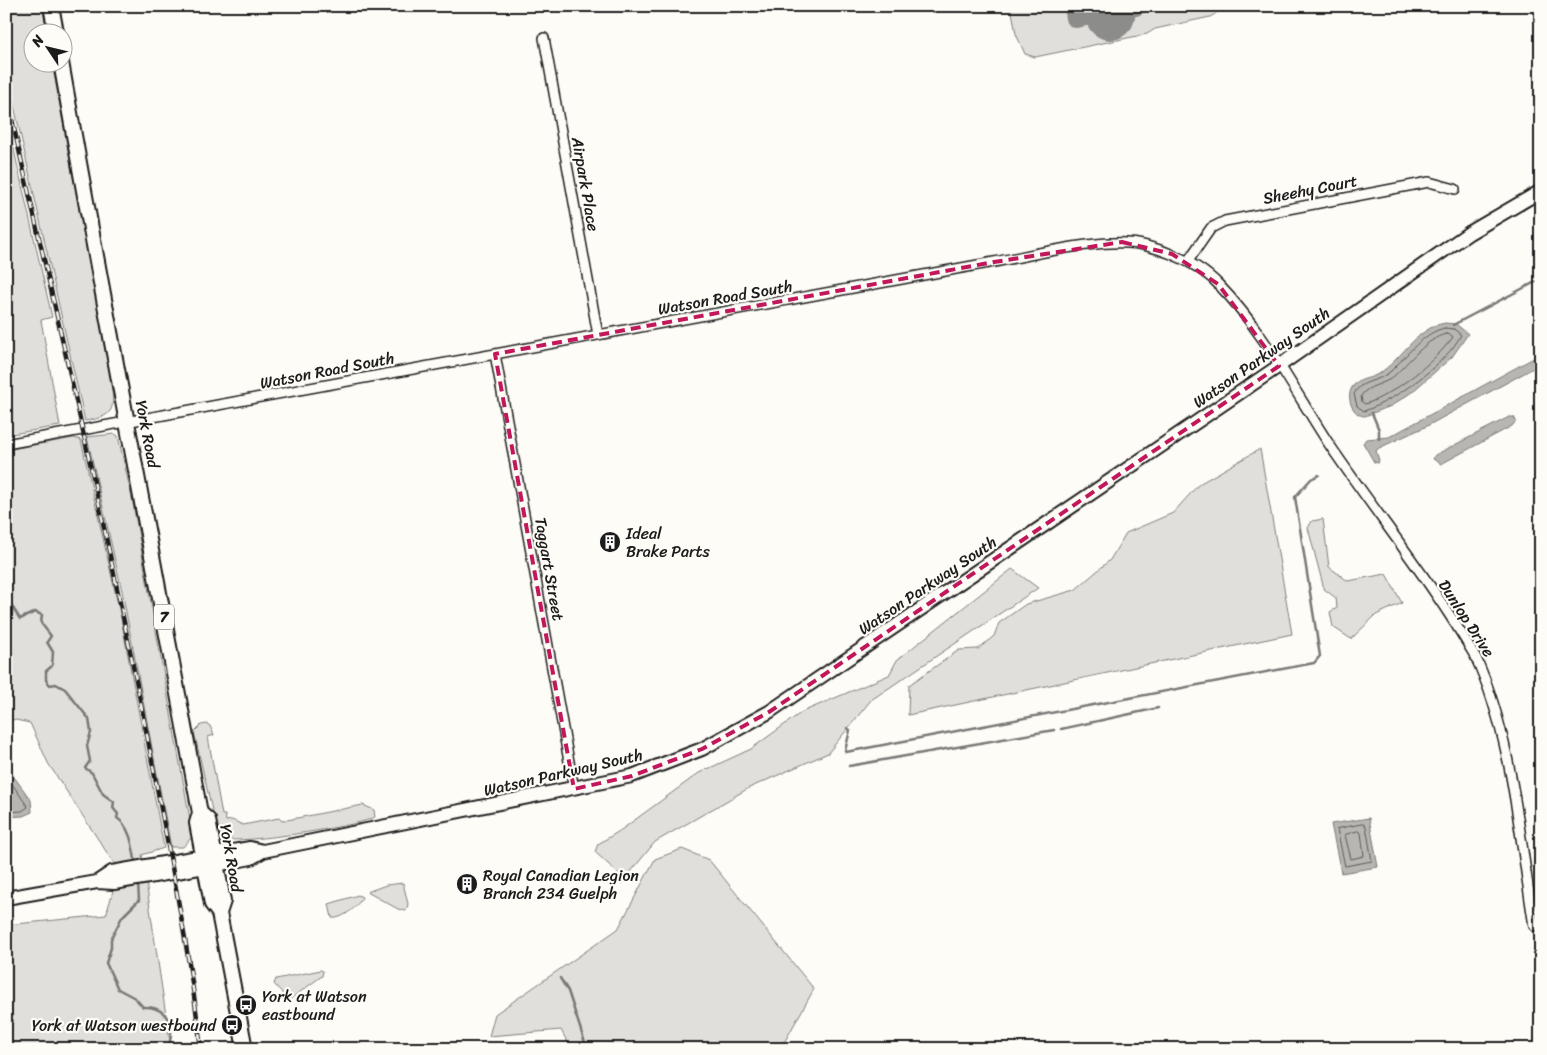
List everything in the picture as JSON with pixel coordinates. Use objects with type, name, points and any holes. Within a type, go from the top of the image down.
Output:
[{"type":"main road","points":[[51,6],[54,22]]},
{"type":"main road","name":"York Road","points":[[63,72],[200,813],[208,820],[212,904],[219,913],[245,1049]]},
{"type":"main road","name":"Watson Parkway South","points":[[6,898],[97,882],[112,872],[125,876],[210,860],[250,848],[263,851],[574,789],[632,776],[702,749],[769,712],[1279,366],[1469,233],[1541,191]]},
{"type":"street","name":"Airpark Place","points":[[544,38],[598,335]]},
{"type":"street","name":"Sheehy Court","points":[[1188,261],[1211,228],[1225,221],[1429,182],[1454,190]]},
{"type":"street","name":"Watson Road South","points":[[6,444],[1100,244],[1122,242],[1145,245],[1188,261],[1218,284],[1242,312],[1279,366]]},
{"type":"street","name":"Taggart Street","points":[[495,354],[574,789]]},
{"type":"street","name":"Dunlop Drive","points":[[1279,366],[1330,445],[1468,642],[1489,686],[1501,730],[1534,926]]},
{"type":"highlighted area","points":[[1122,242],[1172,254],[1218,284],[1279,366],[769,712],[702,749],[632,776],[574,789],[495,354],[994,262]]},
{"type":"shaded area","points":[[6,6],[42,6],[45,22],[22,22],[22,72],[54,72],[110,375],[112,407],[104,416],[96,419],[85,421],[6,70]]},
{"type":"shaded area","points":[[1011,6],[1220,6],[1218,12],[1210,17],[1155,29],[1147,34],[1035,57],[1025,54],[1016,34]]},
{"type":"shaded area","points":[[6,115],[52,317],[41,320],[60,426],[6,435]]},
{"type":"shaded area","points":[[115,434],[118,436],[132,498],[193,836],[183,847],[171,847],[122,591],[87,437]]},
{"type":"shaded area","points":[[74,438],[81,440],[121,618],[164,848],[142,855],[171,1049],[6,1049],[6,925],[106,915],[119,871],[48,763],[30,723],[6,718],[6,450]]},
{"type":"shaded area","points":[[1260,449],[1292,634],[908,715],[909,685],[959,650],[978,649],[994,636],[999,623],[1026,604],[1075,590],[1110,560],[1126,533],[1173,513],[1199,484]]},
{"type":"shaded area","points":[[1323,519],[1329,567],[1348,581],[1386,574],[1402,603],[1376,615],[1351,639],[1333,627],[1330,612],[1337,608],[1336,598],[1324,589],[1308,528],[1312,521]]},
{"type":"shaded area","points":[[1012,569],[1038,588],[871,700],[828,753],[749,788],[655,842],[621,884],[619,874],[595,852],[598,844],[621,830],[699,773],[751,749],[802,712],[889,675],[897,660]]},
{"type":"shaded area","points":[[207,724],[214,735],[208,737],[222,815],[225,815],[226,821],[232,820],[243,825],[279,818],[282,821],[363,805],[374,810],[375,817],[348,825],[300,833],[253,839],[235,840],[224,838],[217,832],[194,732],[201,725]]},
{"type":"shaded area","points":[[682,849],[709,860],[814,989],[785,1041],[764,1049],[571,1049],[561,1030],[489,1036],[495,1014],[618,929],[655,859]]},
{"type":"shaded area","points":[[403,883],[408,904],[406,911],[398,909],[367,892],[386,885]]},
{"type":"shaded area","points":[[358,895],[362,897],[354,908],[345,915],[332,918],[329,904]]},
{"type":"shaded area","points":[[323,971],[322,976],[289,1000],[274,984],[276,979]]},
{"type":"water","points":[[1445,323],[1456,324],[1468,334],[1452,357],[1412,392],[1391,406],[1365,416],[1360,415],[1353,409],[1350,395],[1353,386],[1359,381],[1375,376],[1387,368],[1425,331]]},
{"type":"water","points":[[1541,354],[1541,364],[1427,426],[1379,448],[1376,451],[1378,463],[1374,462],[1363,443],[1366,439],[1389,437]]},
{"type":"water","points":[[1509,417],[1514,417],[1516,421],[1512,426],[1441,464],[1433,459],[1435,455]]},
{"type":"water","points":[[6,766],[31,800],[32,812],[23,816],[6,817]]},
{"type":"water","points":[[1369,818],[1378,867],[1341,873],[1331,824]]},
{"type":"waterway","points":[[1453,325],[1541,279]]},
{"type":"waterway","points":[[1372,413],[1379,430],[1379,439]]},
{"type":"waterway","points":[[847,728],[850,730],[846,752],[1314,663],[1320,656],[1295,497],[1311,479],[1319,475]]},
{"type":"waterway","points":[[6,597],[20,619],[35,612],[42,615],[41,623],[51,636],[47,642],[53,652],[52,666],[46,671],[46,680],[50,685],[56,684],[65,689],[89,719],[91,732],[87,746],[90,761],[85,768],[92,773],[103,794],[114,802],[113,808],[118,814],[117,818],[122,822],[131,839],[136,865]]},
{"type":"waterway","points":[[1061,729],[1158,708]]},
{"type":"waterway","points":[[849,766],[1054,730]]},
{"type":"waterway","points":[[138,883],[139,900],[122,917],[111,939],[111,948],[106,963],[118,989],[135,998],[143,1007],[159,1010],[169,1021],[171,1033],[170,1049]]},
{"type":"waterway","points":[[560,978],[568,991],[587,1049]]},
{"type":"waterway","points":[[6,1043],[28,1049]]},
{"type":"taxiway","points":[[1074,6],[1076,18],[1136,6]]},
{"type":"runway","points":[[1109,6],[1110,15]]},
{"type":"railway","points":[[6,93],[85,442],[141,705],[176,889],[201,1049]]},
{"type":"place","name":"Ideal Brake Parts","points":[[610,542]]},
{"type":"place","name":"Royal Canadian Legion Branch 234 Guelph","points":[[467,884]]},
{"type":"place","name":"York at Watson eastbound","points":[[246,1005]]},
{"type":"place","name":"York at Watson westbound","points":[[232,1025]]}]
